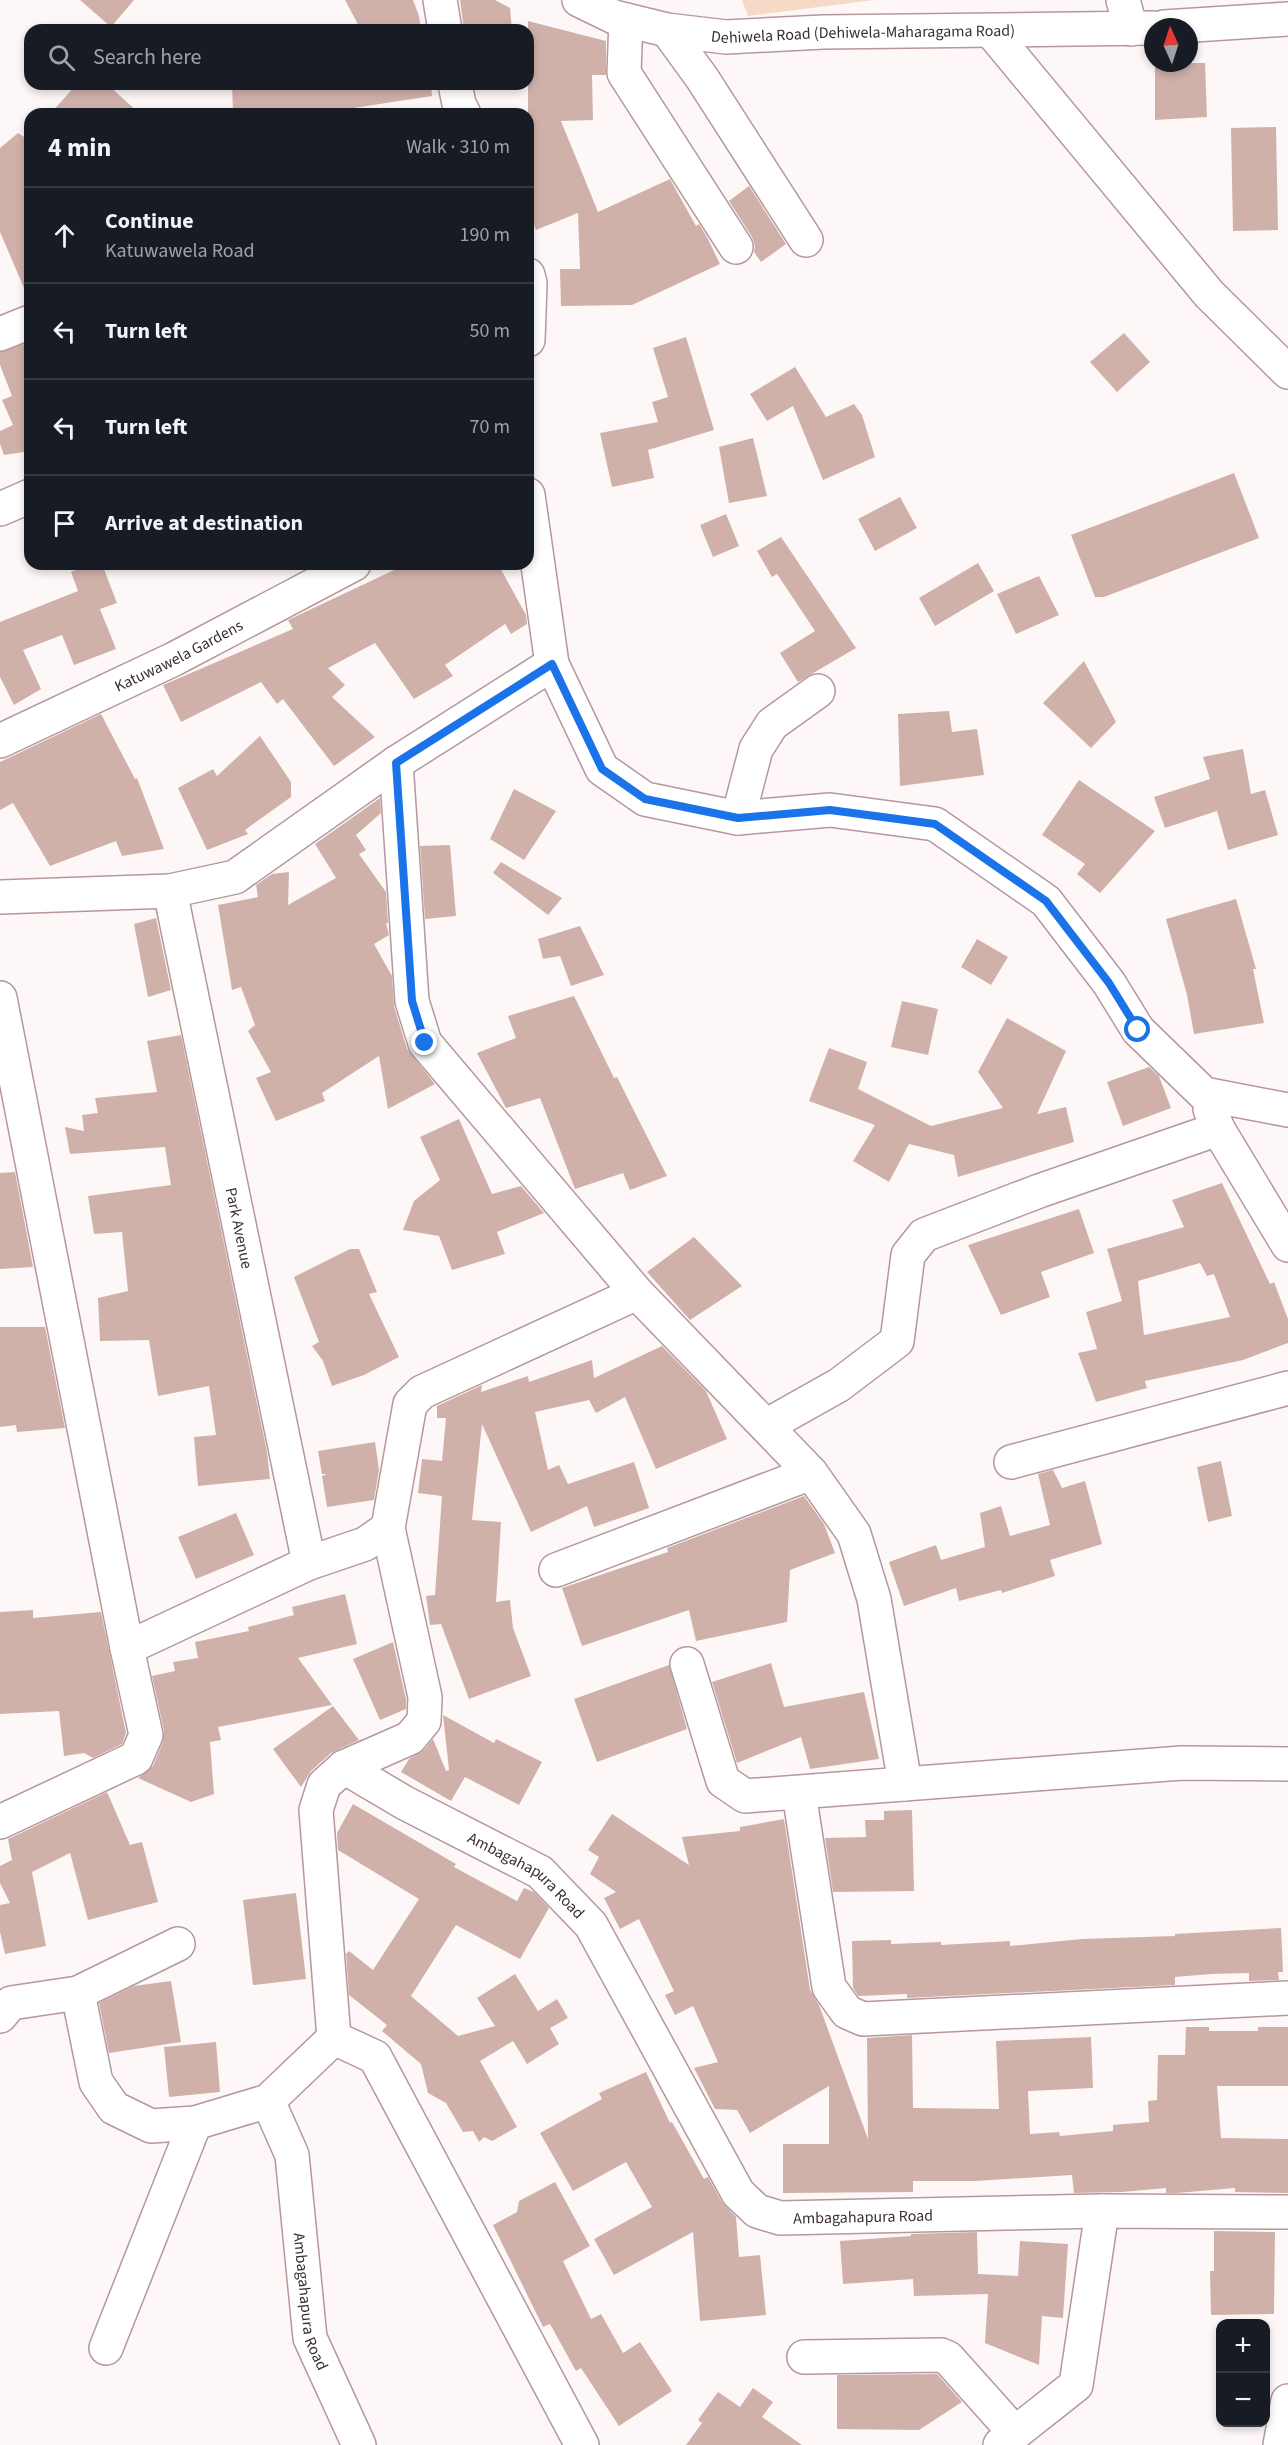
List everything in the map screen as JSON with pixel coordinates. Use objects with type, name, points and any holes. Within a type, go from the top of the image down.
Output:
[{"type":"street","points":[[440,0],[444,24]]},
{"type":"street","name":"Dehiwela Road (Dehiwela-Maharagama Road)","points":[[579,0],[614,17],[667,30],[726,38],[823,32],[991,30],[1136,19]]},
{"type":"street","points":[[1198,25],[1288,19]]},
{"type":"street","points":[[626,20],[624,73],[736,247]]},
{"type":"street","points":[[667,30],[702,78],[806,240]]},
{"type":"street","points":[[991,30],[1209,294],[1288,372]]},
{"type":"street","points":[[0,334],[24,324]]},
{"type":"street","points":[[0,509],[24,499]]},
{"type":"street","points":[[534,537],[552,664],[602,769],[645,799],[738,818],[830,810],[935,824],[1046,901],[1109,983],[1138,1030],[1204,1094],[1218,1129],[1288,1245]]},
{"type":"street","name":"Katuwawela Gardens","points":[[0,741],[174,659],[343,570]]},
{"type":"street","points":[[0,897],[170,891],[235,877],[396,763],[552,664]]},
{"type":"street","points":[[738,818],[756,749],[761,740],[772,724],[818,691]]},
{"type":"street","points":[[396,763],[412,1001],[425,1043],[637,1293],[811,1473],[854,1534],[874,1599],[905,1784]]},
{"type":"street","name":"Park Avenue","points":[[170,891],[309,1563]]},
{"type":"street","points":[[0,998],[146,1735],[136,1758],[0,1822]]},
{"type":"street","points":[[1204,1094],[1288,1110]]},
{"type":"street","points":[[766,1426],[839,1385],[897,1341],[908,1255],[924,1235],[1039,1191],[1218,1129]]},
{"type":"street","points":[[334,2038],[316,1810],[324,1785],[344,1767],[410,1738],[424,1721],[425,1697],[388,1528],[410,1404],[422,1392],[637,1293]]},
{"type":"street","points":[[1011,1462],[1288,1388]]},
{"type":"street","points":[[556,1570],[811,1473]]},
{"type":"street","points":[[127,1648],[309,1563],[365,1544],[388,1528]]},
{"type":"street","points":[[687,1664],[723,1781],[744,1796],[1182,1762],[1288,1764]]},
{"type":"street","name":"Ambagahapura Road","points":[[344,1767],[405,1803],[540,1872],[591,1925],[738,2193],[757,2211],[780,2218],[1102,2211],[1288,2212]]},
{"type":"street","points":[[799,1793],[830,1987],[847,2012],[863,2019],[1288,1998]]},
{"type":"street","points":[[0,2016],[11,2003],[78,1993],[178,1944]]},
{"type":"street","points":[[78,1993],[96,2082],[114,2108],[151,2127],[195,2123],[268,2101],[334,2038]]},
{"type":"street","points":[[334,2038],[375,2057],[582,2445]]},
{"type":"street","name":"Ambagahapura Road","points":[[268,2101],[292,2155],[310,2337],[359,2445]]},
{"type":"street","points":[[106,2348],[195,2123]]},
{"type":"street","points":[[804,2357],[940,2355],[948,2358],[1007,2439],[1076,2385],[1102,2211]]},
{"type":"street","points":[[1284,2443],[1288,2401]]},
{"type":"shaded area","points":[[742,0],[874,0],[748,16]]},
{"type":"building","points":[[80,0],[134,0],[114,24],[108,24]]},
{"type":"building","points":[[345,0],[413,0],[420,24],[358,24]]},
{"type":"building","points":[[460,0],[495,0],[510,8],[511,24],[463,24]]},
{"type":"building","points":[[528,21],[606,41],[606,75],[592,75],[593,120],[561,121],[598,212],[670,179],[696,226],[699,224],[707,237],[720,264],[632,305],[561,306],[560,269],[580,269],[578,213],[536,230],[534,225],[534,108],[528,108],[528,90],[534,90],[534,24],[528,24]]},
{"type":"building","points":[[1198,63],[1205,63],[1207,117],[1155,120],[1155,72],[1198,72]]},
{"type":"building","points":[[72,90],[114,90],[133,108],[55,108]]},
{"type":"building","points":[[232,90],[432,90],[432,96],[354,108],[233,108]]},
{"type":"building","points":[[1276,127],[1278,230],[1233,231],[1231,128]]},
{"type":"building","points":[[18,133],[24,137],[24,288],[0,232],[0,148]]},
{"type":"building","points":[[749,186],[786,244],[761,262],[754,252],[752,237],[729,201]]},
{"type":"building","points":[[1124,333],[1150,362],[1117,392],[1090,362]]},
{"type":"building","points":[[686,337],[714,430],[648,450],[654,478],[612,487],[600,433],[658,422],[652,402],[668,397],[653,348]]},
{"type":"building","points":[[24,344],[24,452],[4,455],[0,444],[0,431],[13,425],[2,400],[12,396],[0,365],[0,352]]},
{"type":"building","points":[[795,367],[826,417],[854,404],[862,415],[875,457],[823,480],[793,406],[767,421],[750,394]]},
{"type":"building","points":[[753,438],[767,496],[729,503],[719,447]]},
{"type":"building","points":[[1234,473],[1259,538],[1104,597],[1095,597],[1071,535]]},
{"type":"building","points":[[900,497],[917,528],[875,551],[858,519]]},
{"type":"building","points":[[726,514],[739,546],[713,557],[700,525]]},
{"type":"building","points":[[781,537],[856,648],[798,682],[780,653],[815,631],[777,574],[772,577],[757,551]]},
{"type":"building","points":[[978,563],[994,591],[935,626],[919,598]]},
{"type":"building","points":[[104,570],[117,603],[100,609],[116,649],[74,665],[62,635],[23,650],[41,689],[14,705],[0,677],[0,622],[78,591],[71,572]]},
{"type":"building","points":[[394,570],[501,570],[526,615],[527,624],[511,634],[505,624],[445,665],[453,676],[414,699],[375,643],[328,668],[345,685],[332,697],[375,737],[334,766],[283,699],[277,704],[261,682],[181,722],[163,685],[293,629],[288,620]]},
{"type":"building","points":[[1039,576],[1059,615],[1016,634],[997,594]]},
{"type":"building","points":[[1084,661],[1116,722],[1091,748],[1043,703]]},
{"type":"building","points":[[949,711],[952,732],[977,729],[984,775],[900,786],[898,714]]},
{"type":"building","points":[[101,714],[135,779],[137,778],[164,849],[122,856],[116,841],[50,866],[13,803],[0,810],[0,762]]},
{"type":"building","points":[[260,736],[291,782],[291,797],[245,830],[248,834],[207,850],[178,788],[213,769],[217,776]]},
{"type":"building","points":[[1243,749],[1251,794],[1265,790],[1278,835],[1228,850],[1217,811],[1165,828],[1154,797],[1210,779],[1203,757]]},
{"type":"building","points":[[1079,780],[1155,831],[1100,893],[1077,874],[1085,864],[1042,835]]},
{"type":"building","points":[[514,789],[556,811],[524,860],[490,839]]},
{"type":"building","points":[[380,798],[381,813],[356,835],[366,850],[359,854],[386,892],[388,923],[386,923],[389,935],[374,944],[392,976],[394,1006],[407,1049],[435,1084],[388,1109],[379,1056],[322,1093],[325,1101],[276,1121],[256,1078],[271,1072],[248,1031],[255,1025],[241,987],[232,990],[218,905],[258,897],[256,885],[272,874],[289,872],[288,905],[336,878],[315,844]]},
{"type":"building","points":[[450,845],[456,916],[425,919],[420,846]]},
{"type":"building","points":[[501,862],[562,898],[548,915],[493,873]]},
{"type":"building","points":[[1236,899],[1256,969],[1253,969],[1264,1023],[1194,1034],[1187,995],[1166,919]]},
{"type":"building","points":[[156,918],[171,990],[148,997],[134,924]]},
{"type":"building","points":[[580,926],[604,975],[571,986],[560,956],[543,959],[538,939]]},
{"type":"building","points":[[977,939],[1008,957],[991,985],[961,967]]},
{"type":"building","points":[[574,996],[614,1078],[617,1077],[667,1176],[630,1190],[623,1173],[575,1189],[540,1098],[506,1108],[477,1053],[516,1038],[508,1016]]},
{"type":"building","points":[[902,1001],[938,1009],[928,1055],[891,1047]]},
{"type":"building","points":[[1007,1018],[1066,1051],[1037,1114],[1066,1107],[1074,1142],[958,1177],[954,1155],[909,1144],[889,1182],[853,1161],[875,1125],[809,1101],[829,1048],[867,1062],[858,1089],[931,1126],[1003,1108],[978,1072]]},
{"type":"building","points":[[181,1035],[267,1452],[270,1479],[198,1486],[194,1437],[216,1435],[209,1386],[158,1396],[149,1340],[100,1341],[98,1298],[128,1291],[122,1232],[94,1234],[88,1196],[171,1185],[165,1147],[70,1154],[65,1127],[84,1131],[82,1115],[98,1113],[95,1098],[157,1092],[147,1041]]},
{"type":"building","points":[[1149,1067],[1159,1076],[1171,1108],[1123,1126],[1107,1082]]},
{"type":"building","points":[[459,1119],[492,1194],[521,1186],[544,1213],[497,1232],[505,1254],[452,1270],[439,1236],[403,1230],[414,1201],[440,1180],[420,1137]]},
{"type":"building","points":[[15,1172],[33,1267],[0,1269],[0,1173]]},
{"type":"building","points":[[1222,1183],[1270,1284],[1274,1282],[1288,1319],[1288,1343],[1243,1360],[1145,1381],[1147,1388],[1096,1402],[1078,1353],[1097,1349],[1086,1312],[1122,1301],[1107,1249],[1184,1227],[1172,1200]],"holes":[[[1200,1263],[1207,1276],[1214,1274],[1230,1317],[1144,1335],[1138,1281]]]},
{"type":"building","points":[[1079,1209],[1094,1253],[1041,1272],[1050,1297],[1001,1315],[968,1245]]},
{"type":"building","points":[[694,1237],[742,1286],[690,1320],[647,1272]]},
{"type":"building","points":[[350,1249],[359,1249],[377,1292],[369,1294],[399,1357],[364,1375],[332,1386],[323,1361],[312,1346],[319,1342],[294,1277]]},
{"type":"building","points":[[0,1327],[45,1327],[65,1428],[17,1432],[16,1425],[0,1427]]},
{"type":"building","points":[[662,1346],[706,1391],[727,1439],[656,1469],[625,1397],[596,1413],[589,1400],[535,1412],[548,1470],[559,1465],[568,1484],[634,1462],[649,1508],[594,1527],[587,1506],[531,1532],[482,1424],[472,1520],[501,1522],[496,1602],[510,1600],[513,1628],[531,1676],[469,1699],[441,1624],[430,1625],[426,1596],[435,1595],[442,1496],[418,1493],[422,1459],[442,1461],[446,1418],[437,1418],[437,1406],[482,1385],[481,1392],[528,1376],[529,1382],[592,1360],[594,1378]]},
{"type":"building","points":[[375,1442],[379,1470],[374,1500],[327,1507],[322,1476],[327,1474],[322,1474],[318,1451]]},
{"type":"building","points":[[1221,1461],[1232,1516],[1208,1522],[1197,1467]]},
{"type":"building","points":[[1053,1470],[1062,1488],[1085,1481],[1102,1544],[1050,1560],[1055,1576],[1002,1593],[1001,1590],[959,1601],[956,1588],[904,1606],[889,1562],[936,1545],[941,1560],[985,1547],[980,1513],[1001,1506],[1010,1536],[1050,1525],[1038,1474]]},
{"type":"building","points":[[804,1496],[824,1524],[835,1553],[790,1570],[787,1622],[696,1641],[689,1610],[582,1646],[562,1588],[668,1552],[667,1548]]},
{"type":"building","points":[[236,1513],[254,1555],[196,1579],[178,1537]]},
{"type":"building","points":[[345,1594],[357,1644],[298,1658],[332,1705],[218,1727],[221,1740],[210,1742],[214,1794],[191,1802],[138,1778],[153,1766],[163,1742],[164,1731],[152,1676],[175,1671],[173,1662],[198,1658],[195,1642],[249,1631],[248,1627],[294,1615],[292,1607]]},
{"type":"building","points":[[33,1610],[33,1618],[101,1612],[126,1733],[122,1744],[93,1758],[84,1753],[64,1756],[59,1711],[0,1714],[0,1612]]},
{"type":"building","points":[[393,1642],[406,1699],[406,1709],[380,1720],[353,1659]]},
{"type":"building","points":[[771,1663],[784,1707],[864,1692],[879,1759],[810,1769],[801,1737],[737,1763],[712,1682]]},
{"type":"building","points":[[669,1665],[687,1729],[597,1762],[574,1699]]},
{"type":"building","points":[[333,1706],[359,1740],[331,1753],[311,1771],[301,1787],[273,1749]]},
{"type":"building","points":[[443,1715],[494,1743],[496,1739],[542,1762],[519,1805],[465,1777],[451,1801],[401,1772],[409,1759],[424,1750],[433,1739],[446,1771],[449,1770]]},
{"type":"building","points":[[107,1792],[130,1845],[142,1842],[158,1902],[88,1920],[70,1853],[32,1872],[46,1946],[5,1954],[0,1932],[0,1905],[10,1903],[0,1883],[0,1866],[12,1860],[8,1839]]},
{"type":"building","points":[[353,1804],[456,1864],[454,1867],[517,1901],[524,1888],[534,1892],[549,1908],[520,1959],[456,1925],[411,1996],[458,2036],[495,2026],[477,1998],[515,1974],[538,2011],[557,1999],[568,2018],[550,2028],[559,2044],[527,2064],[513,2041],[480,2061],[517,2127],[492,2141],[484,2137],[479,2142],[473,2131],[463,2132],[446,2103],[428,2093],[421,2064],[382,2031],[387,2025],[349,1995],[346,1954],[349,1951],[373,1970],[419,1899],[338,1850],[337,1833]]},
{"type":"building","points":[[912,1810],[914,1891],[833,1892],[825,1838],[866,1837],[865,1820],[884,1820],[884,1811]]},
{"type":"building","points":[[612,1814],[689,1865],[682,1837],[740,1831],[740,1827],[784,1819],[810,1990],[819,2005],[868,2139],[867,2038],[912,2035],[913,2108],[999,2109],[996,2041],[1091,2037],[1093,2088],[1028,2091],[1030,2134],[1059,2132],[1060,2136],[1113,2131],[1113,2125],[1149,2122],[1148,2101],[1157,2100],[1158,2055],[1185,2055],[1186,2027],[1209,2027],[1209,2031],[1258,2031],[1258,2027],[1288,2027],[1288,2086],[1217,2086],[1221,2138],[1288,2139],[1288,2193],[1235,2192],[1235,2188],[1166,2193],[1166,2188],[1074,2193],[1072,2175],[975,2181],[913,2181],[913,2192],[783,2193],[783,2144],[829,2144],[829,2086],[750,2133],[737,2110],[715,2109],[694,2068],[718,2062],[693,2006],[675,2015],[665,1995],[674,1991],[639,1919],[620,1929],[604,1898],[616,1892],[590,1874],[599,1857],[588,1850]]},
{"type":"building","points":[[296,1893],[306,1979],[253,1985],[243,1900]]},
{"type":"building","points":[[1281,1928],[1283,1972],[1278,1972],[1279,1980],[1249,1981],[1249,1973],[1211,1974],[1175,1977],[1175,1985],[907,1998],[907,1994],[858,1996],[853,1988],[852,1941],[891,1940],[891,1944],[941,1942],[941,1945],[1010,1941],[1010,1946],[1082,1939],[1175,1936],[1175,1934]]},
{"type":"building","points":[[171,1981],[181,2042],[109,2053],[99,2003],[134,1986]]},
{"type":"building","points":[[216,2042],[220,2092],[169,2097],[164,2047]]},
{"type":"building","points":[[646,2072],[670,2123],[672,2122],[704,2179],[708,2177],[722,2202],[736,2217],[739,2257],[760,2255],[766,2315],[700,2321],[693,2232],[614,2275],[594,2239],[652,2207],[626,2162],[573,2191],[540,2133],[602,2099],[599,2093]]},
{"type":"building","points":[[555,2182],[590,2246],[563,2261],[591,2319],[601,2314],[623,2353],[640,2342],[672,2391],[619,2426],[581,2368],[576,2371],[550,2324],[543,2327],[493,2225],[517,2212],[519,2201]]},
{"type":"building","points":[[1214,2231],[1275,2232],[1274,2314],[1211,2315],[1210,2271],[1214,2271]]},
{"type":"building","points":[[977,2232],[978,2274],[1018,2276],[1020,2241],[1068,2244],[1063,2318],[1042,2316],[1039,2365],[985,2343],[988,2294],[914,2296],[913,2279],[843,2284],[840,2241],[911,2236],[911,2234]]},
{"type":"building","points":[[937,2374],[962,2402],[919,2430],[837,2429],[837,2375]]},
{"type":"building","points":[[753,2388],[773,2402],[762,2417],[802,2445],[686,2445],[702,2423],[698,2420],[718,2392],[740,2407]]},
{"type":"route","points":[[425,1043],[412,1001],[396,763],[552,664],[602,769],[645,799],[738,818],[830,810],[935,824],[1046,901],[1109,983],[1138,1030]]}]
